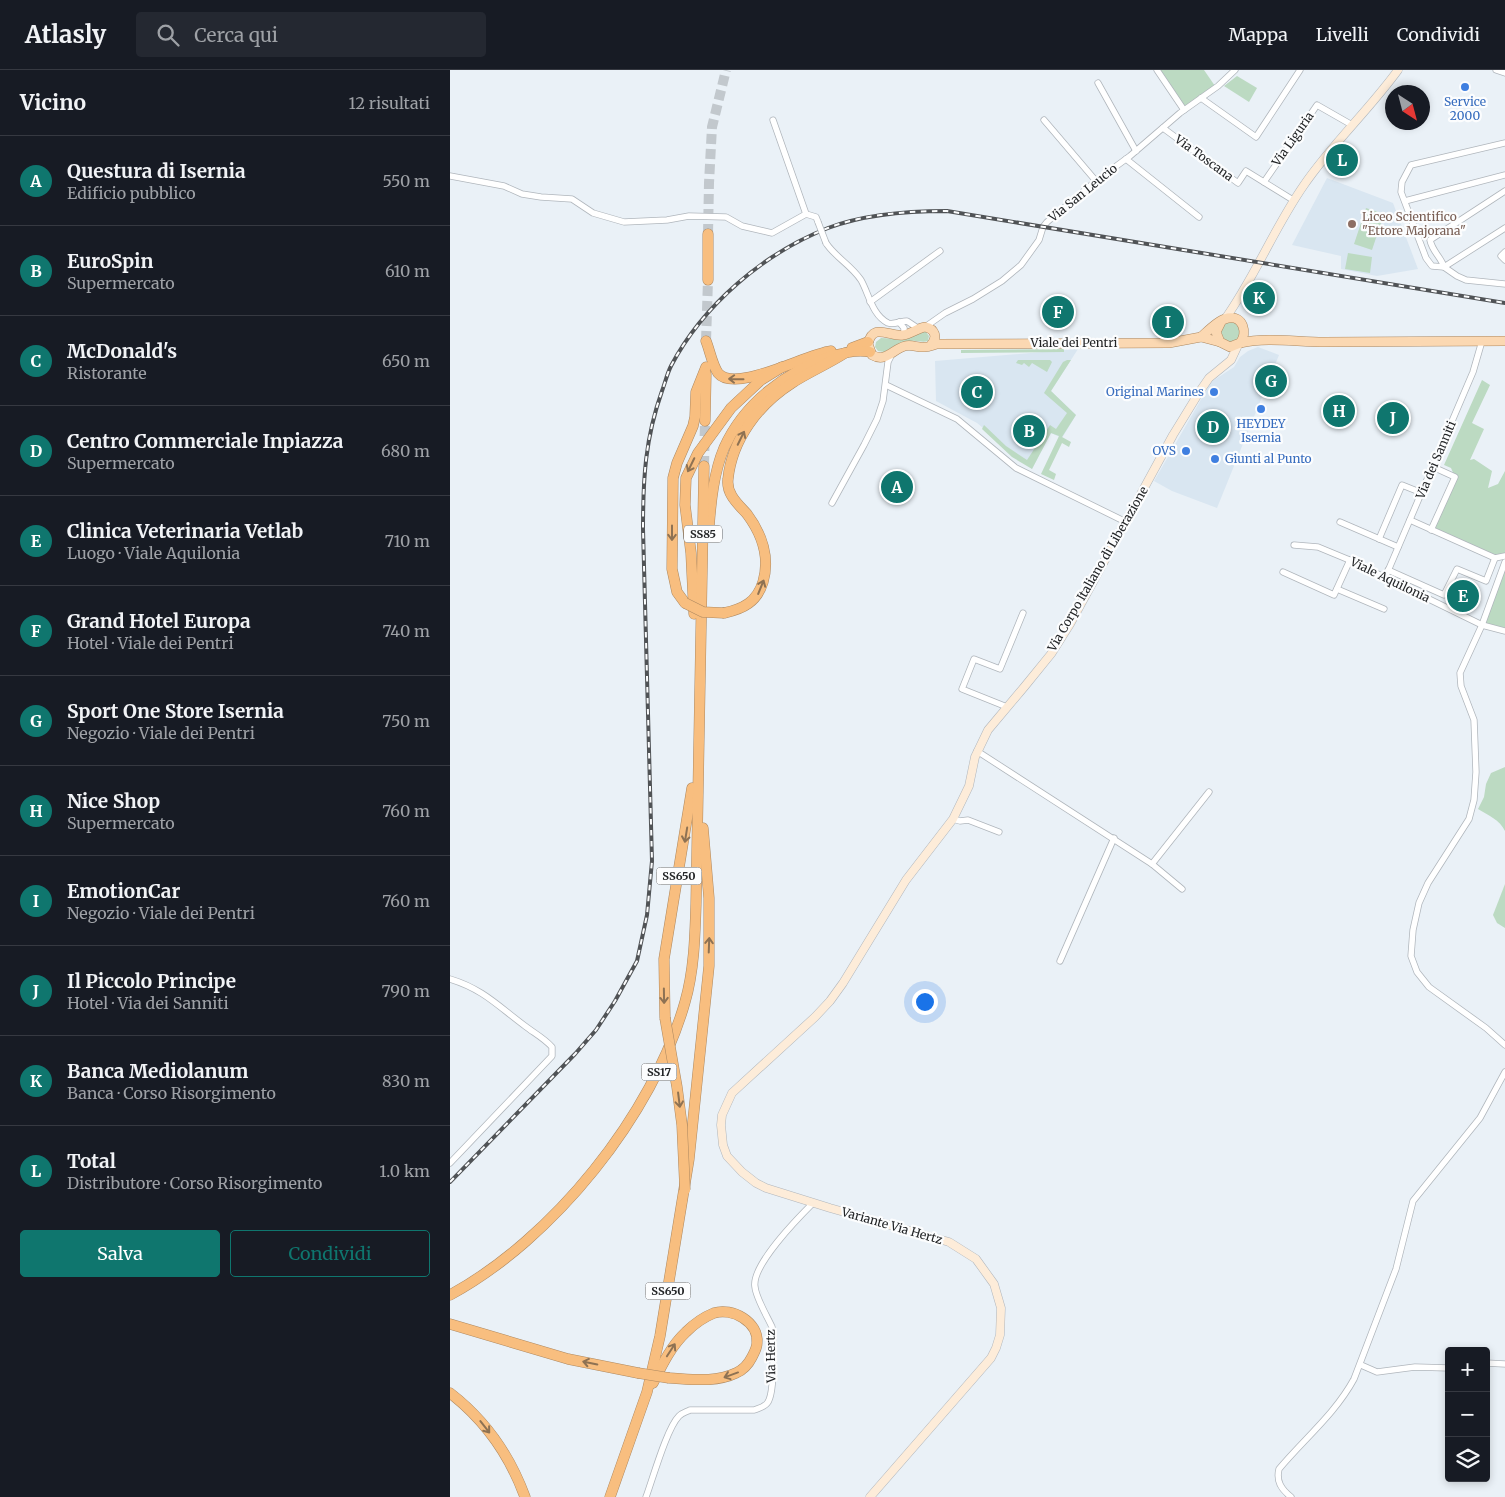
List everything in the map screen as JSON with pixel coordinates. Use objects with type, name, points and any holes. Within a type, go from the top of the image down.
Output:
[{"type":"highway","points":[[708,234],[708,280]]},
{"type":"highway","points":[[705,421],[706,340],[719,374],[724,378],[732,380],[741,380],[823,352],[854,348],[872,351]]},
{"type":"highway","points":[[702,602],[708,575],[712,495],[724,448],[734,430],[759,399],[784,379],[811,364],[845,352],[872,351]]},
{"type":"highway","points":[[706,367],[696,392],[696,417],[677,463],[673,478],[672,569],[677,592],[685,603],[703,612],[724,613],[744,608],[755,598],[762,586],[765,574],[766,557],[761,541],[748,516],[729,492],[727,480],[736,448],[743,433],[760,410],[774,397],[791,384],[845,352]]},
{"type":"highway","points":[[700,651],[694,619],[684,490],[686,478],[698,453],[731,408],[761,380],[782,367]]},
{"type":"highway","name":"SS85","points":[[701,628],[704,466]]},
{"type":"highway","name":"SS17","points":[[450,1295],[504,1260],[548,1222],[602,1161],[662,1066],[686,1000],[693,959],[701,628]]},
{"type":"highway","name":"SS650","points":[[685,1190],[678,1087],[665,1018],[664,959],[692,793],[693,750],[699,735]]},
{"type":"highway","name":"SS650","points":[[610,1497],[647,1392],[660,1336],[689,1160],[708,966],[710,924],[699,767]]},
{"type":"highway","points":[[450,1324],[568,1359],[638,1373],[669,1378],[708,1380],[738,1373],[750,1362],[758,1342],[753,1327],[741,1316],[731,1312],[715,1312],[700,1321],[673,1346],[647,1392]]},
{"type":"highway","points":[[450,1393],[464,1403],[507,1456],[517,1475],[525,1497]]},
{"type":"main road","points":[[1267,340],[1255,336],[1233,318],[1223,321],[1216,332],[1222,344],[1230,347],[1251,340],[1321,342],[1505,341]]},
{"type":"main road","name":"Viale dei Pentri","points":[[872,351],[882,358],[903,346],[923,347],[929,334],[947,344],[1169,343],[1201,337],[1223,321]]},
{"type":"main road","points":[[1239,344],[1244,335],[1242,324]]},
{"type":"main road","points":[[872,351],[870,337],[875,332],[882,331],[904,335],[929,334]]},
{"type":"main road","name":"Viale dei Pentri","points":[[1201,337],[1222,344]]},
{"type":"street","points":[[1157,70],[1184,110]]},
{"type":"street","name":"Via San Leucio","points":[[929,334],[938,317],[1002,281],[1021,265],[1039,240],[1043,227],[1047,222],[1201,98],[1228,72],[1235,70]]},
{"type":"street","points":[[1201,98],[1256,137],[1300,70]]},
{"type":"street","points":[[1223,321],[1240,298],[1270,239],[1314,171],[1398,70]]},
{"type":"street","points":[[1496,70],[1505,73]]},
{"type":"street","points":[[1098,82],[1136,151]]},
{"type":"street","name":"Via Liguria","points":[[1264,182],[1317,105],[1352,125]]},
{"type":"street","points":[[773,120],[806,214]]},
{"type":"street","points":[[1044,120],[1096,181]]},
{"type":"street","name":"Via Toscana","points":[[1162,128],[1238,183],[1246,172],[1294,200]]},
{"type":"street","points":[[1505,143],[1411,165],[1402,182],[1402,192],[1405,201],[1426,258],[1432,266],[1444,267],[1466,280],[1505,284]]},
{"type":"street","points":[[1126,159],[1199,217]]},
{"type":"street","points":[[1405,201],[1505,175]]},
{"type":"street","points":[[450,176],[504,186],[522,194],[572,199],[593,213],[624,222],[667,220],[689,216],[726,217],[742,226],[772,233],[806,214],[816,217],[826,243],[833,252],[851,267],[860,279],[875,312],[886,322],[891,324],[907,321],[929,334]]},
{"type":"street","points":[[1444,267],[1430,240],[1505,191]]},
{"type":"street","points":[[1444,267],[1505,228]]},
{"type":"street","points":[[870,302],[940,252]]},
{"type":"street","points":[[1505,252],[1501,256],[1505,260]]},
{"type":"street","points":[[1240,298],[1239,310],[1242,324]]},
{"type":"street","points":[[899,322],[904,328],[904,335]]},
{"type":"street","name":"Via dei Sanniti","points":[[1385,578],[1473,372],[1482,341]]},
{"type":"street","points":[[1222,344],[1227,353],[1226,366]]},
{"type":"street","name":"Via Corpo Italiano di Liberazione","points":[[830,1001],[864,951],[906,880],[953,819],[969,786],[977,751],[988,730],[1050,654],[1065,631],[1173,435],[1209,378],[1226,366],[1239,344]]},
{"type":"street","points":[[832,503],[877,420],[886,384],[886,369],[884,363],[872,351]]},
{"type":"street","points":[[886,369],[892,354]]},
{"type":"street","points":[[886,384],[957,419],[981,437],[1008,462],[1024,472],[1126,522]]},
{"type":"street","points":[[1432,530],[1455,477],[1433,467]]},
{"type":"street","points":[[1379,538],[1402,485],[1422,493]]},
{"type":"street","points":[[1410,520],[1495,558],[1505,556]]},
{"type":"street","points":[[1340,522],[1398,547]]},
{"type":"street","name":"Viale Aquilonia","points":[[1294,546],[1318,547],[1350,560],[1482,626],[1505,631]]},
{"type":"street","points":[[1388,570],[1444,596],[1457,569],[1486,581],[1495,558]]},
{"type":"street","points":[[1284,572],[1334,595],[1350,560]]},
{"type":"street","points":[[1505,562],[1482,626],[1460,674],[1463,694],[1474,720],[1476,772],[1474,800],[1469,819],[1437,866],[1419,903],[1413,930],[1412,956],[1417,972],[1429,987],[1486,1028],[1505,1045]]},
{"type":"street","points":[[1337,589],[1384,609]]},
{"type":"street","points":[[1007,707],[962,689],[974,659],[1000,668],[1023,613]]},
{"type":"street","points":[[977,751],[1114,838],[1152,864],[1182,889]]},
{"type":"street","points":[[1152,864],[1209,792]]},
{"type":"street","points":[[953,819],[960,821],[968,820],[999,832]]},
{"type":"street","points":[[1060,961],[1114,838]]},
{"type":"street","points":[[450,979],[468,984],[491,998],[526,1027],[545,1039],[552,1047],[552,1056],[450,1163]]},
{"type":"street","name":"Variante Via Hertz","points":[[830,1001],[804,1029],[732,1093],[722,1114],[721,1125],[722,1145],[727,1156],[742,1172],[766,1188],[949,1242],[976,1259],[986,1271],[994,1284],[1001,1308],[1000,1335],[996,1348],[990,1358],[870,1497]]},
{"type":"street","points":[[1291,1497],[1279,1484],[1277,1476],[1279,1469],[1345,1395],[1361,1365],[1361,1359],[1396,1269],[1413,1201],[1480,1118],[1505,1072]]},
{"type":"street","name":"Via Hertz","points":[[646,1497],[666,1440],[680,1415],[690,1410],[754,1410],[768,1402],[772,1391],[773,1333],[772,1326],[754,1288],[755,1280],[774,1245],[813,1203]]},
{"type":"street","points":[[1490,1363],[1505,1364]]},
{"type":"street","points":[[1361,1365],[1377,1372],[1415,1367],[1445,1368]]},
{"type":"shaded area","name":"Liceo Scientifico \"Ettore Majorana\"","points":[[1327,178],[1393,203],[1418,269],[1377,276],[1341,269],[1341,256],[1292,245]]},
{"type":"shaded area","points":[[1258,347],[1279,355],[1217,508],[1172,491],[1154,481],[1211,382],[1234,367],[1240,357],[1248,351]]},
{"type":"shaded area","points":[[1078,349],[1051,391],[1076,415],[1062,438],[1051,433],[1032,469],[977,423],[936,401],[935,361]]},
{"type":"green space","points":[[1159,70],[1204,70],[1215,86],[1184,107]]},
{"type":"green space","points":[[1237,76],[1257,88],[1249,102],[1224,86]]},
{"type":"green space","points":[[1366,208],[1384,214],[1372,250],[1354,244]]},
{"type":"green space","points":[[1348,253],[1372,257],[1370,273],[1345,269]]},
{"type":"green space","points":[[1230,321],[1237,324],[1241,330],[1238,339],[1229,343],[1221,338],[1221,332],[1222,327]]},
{"type":"green space","points":[[922,331],[926,332],[929,336],[928,341],[903,342],[884,352],[878,351],[875,347],[876,342],[881,338],[906,338]]},
{"type":"green space","points":[[1064,349],[1064,352],[961,353],[961,350]]},
{"type":"green space","points":[[1018,360],[1050,360],[1052,362],[1047,372],[1032,363],[1029,367],[1024,363],[1022,365],[1016,363]]},
{"type":"green space","points":[[1071,360],[1051,391],[1076,415],[1062,437],[1071,442],[1069,447],[1062,443],[1049,470],[1056,474],[1054,480],[1041,474],[1059,436],[1051,433],[1032,469],[1012,457],[982,429],[984,425],[1006,446],[1027,460],[1050,425],[1056,429],[1067,413],[1044,393],[1063,362]]},
{"type":"green space","points":[[1482,380],[1490,385],[1472,423],[1484,429],[1470,460],[1474,459],[1492,471],[1488,488],[1498,484],[1505,471],[1505,556],[1495,558],[1431,530],[1455,477],[1451,468],[1444,465]]},
{"type":"green space","points":[[1505,562],[1505,631],[1483,625]]},
{"type":"green space","points":[[1505,767],[1505,831],[1497,821],[1478,809],[1484,797],[1486,784],[1491,773]]},
{"type":"green space","points":[[1505,884],[1505,928],[1497,923],[1493,915]]},
{"type":"tunnel","points":[[708,234],[712,127],[726,70]]},
{"type":"tunnel","points":[[706,341],[708,280]]},
{"type":"tunnel","points":[[704,466],[705,421]]},
{"type":"railway","points":[[450,1182],[596,1030],[615,1001],[637,961],[647,915],[652,861],[643,529],[646,459],[656,409],[671,366],[700,322],[738,284],[781,252],[804,239],[842,223],[887,214],[947,211],[1505,303]]},
{"type":"place","name":"Service 2000","points":[[1465,87]]},
{"type":"place","name":"Total","points":[[1342,160]]},
{"type":"place","name":"Liceo Scientifico \"Ettore Majorana\"","points":[[1352,224]]},
{"type":"place","name":"Banca Mediolanum","points":[[1259,298]]},
{"type":"place","name":"Grand Hotel Europa","points":[[1058,312]]},
{"type":"place","name":"EmotionCar","points":[[1168,322]]},
{"type":"place","name":"Sport One Store Isernia","points":[[1271,381]]},
{"type":"place","name":"McDonald's","points":[[977,392]]},
{"type":"place","name":"Original Marines","points":[[1214,392]]},
{"type":"place","name":"HEYDEY Isernia","points":[[1261,409]]},
{"type":"place","name":"Nice Shop","points":[[1339,411]]},
{"type":"place","name":"Il Piccolo Principe","points":[[1393,418]]},
{"type":"place","name":"Centro Commerciale Inpiazza","points":[[1213,427]]},
{"type":"place","name":"EuroSpin","points":[[1029,431]]},
{"type":"place","name":"OVS","points":[[1186,451]]},
{"type":"place","name":"Giunti al Punto","points":[[1215,459]]},
{"type":"place","name":"Questura di Isernia","points":[[897,487]]},
{"type":"place","name":"Clinica Veterinaria Vetlab","points":[[1463,596]]}]
